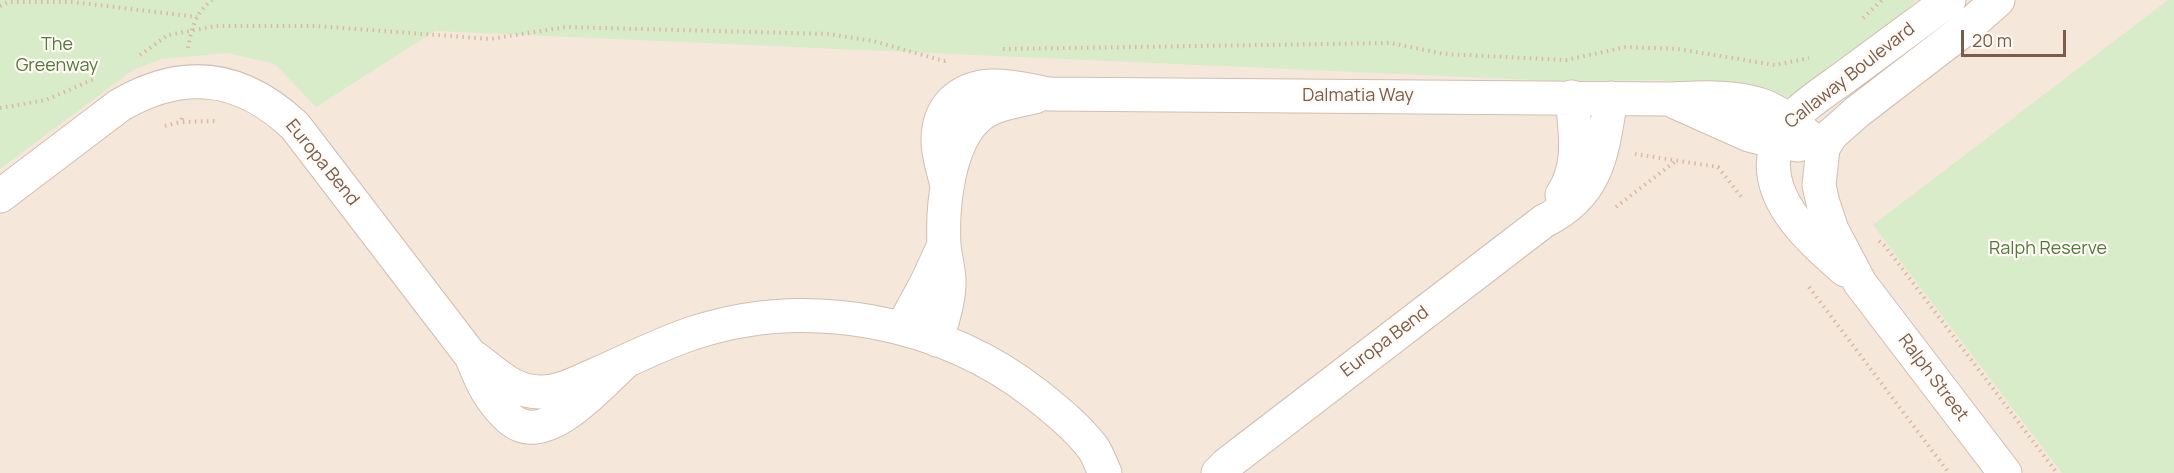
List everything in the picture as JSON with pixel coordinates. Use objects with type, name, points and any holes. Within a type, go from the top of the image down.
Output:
[{"type":"street","name":"Callaway Boulevard","points":[[1782,131],[1814,99],[1949,0]]},
{"type":"street","name":"Callaway Boulevard","points":[[1824,147],[1840,126],[1939,50],[1998,0]]},
{"type":"street","name":"Europa Bend","points":[[0,196],[120,105],[140,94],[160,86],[184,81],[229,86],[249,93],[266,103],[294,126],[471,356],[507,383],[524,390],[542,393],[564,388],[695,333],[732,323],[771,318],[848,318],[902,328],[969,353],[1023,384],[1058,412],[1100,461],[1130,473]]},
{"type":"street","name":"Dalmatia Way","points":[[937,340],[948,298],[950,279],[944,245],[947,186],[961,139],[969,126],[981,115],[998,106],[1048,93],[1668,99],[1749,135],[1782,131],[1824,147]]},
{"type":"street","name":"Europa Bend","points":[[1544,221],[1570,183],[1576,162],[1572,97]]},
{"type":"street","name":"Europa Bend","points":[[1216,470],[1544,221],[1563,212],[1581,194],[1593,175],[1603,148],[1611,98]]},
{"type":"street","name":"Ralph Street","points":[[1782,131],[1772,171],[1779,194],[1793,217],[1813,242],[1860,283]]},
{"type":"street","name":"Ralph Street","points":[[1824,147],[1819,185],[1822,203],[1832,230],[1860,283],[2005,473]]},
{"type":"street","name":"Dalmatia Way","points":[[902,328],[944,245]]},
{"type":"path","points":[[191,31],[202,8],[212,0]]},
{"type":"path","points":[[1859,21],[1882,0]]},
{"type":"path","points":[[0,6],[8,2],[73,2],[197,17]]},
{"type":"path","points":[[139,56],[168,35],[216,26],[317,26],[490,39],[566,27],[816,34],[873,41],[944,61],[955,58]]},
{"type":"path","points":[[998,50],[1008,48],[1391,43],[1444,54],[1566,60],[1626,47],[1678,49],[1775,65],[1814,57]]},
{"type":"path","points":[[0,108],[46,100],[98,77]]},
{"type":"path","points":[[184,81],[181,122],[222,122]]},
{"type":"path","points":[[1603,148],[1718,167],[1749,207]]},
{"type":"path","points":[[1875,238],[1885,246],[2057,473]]},
{"type":"path","points":[[1806,283],[1948,473]]},
{"type":"shaded area","points":[[0,0],[2174,0],[2174,473],[0,473]]},
{"type":"green space","name":"The Greenway","points":[[0,0],[1916,0],[1868,47],[1805,90],[1787,97],[1770,98],[1700,84],[1660,80],[1557,81],[435,31],[316,107],[275,64],[227,53],[162,59],[133,70],[0,169]]},
{"type":"green space","name":"Ralph Reserve","points":[[2168,0],[2174,0],[2174,473],[2062,473],[1873,225]]}]
